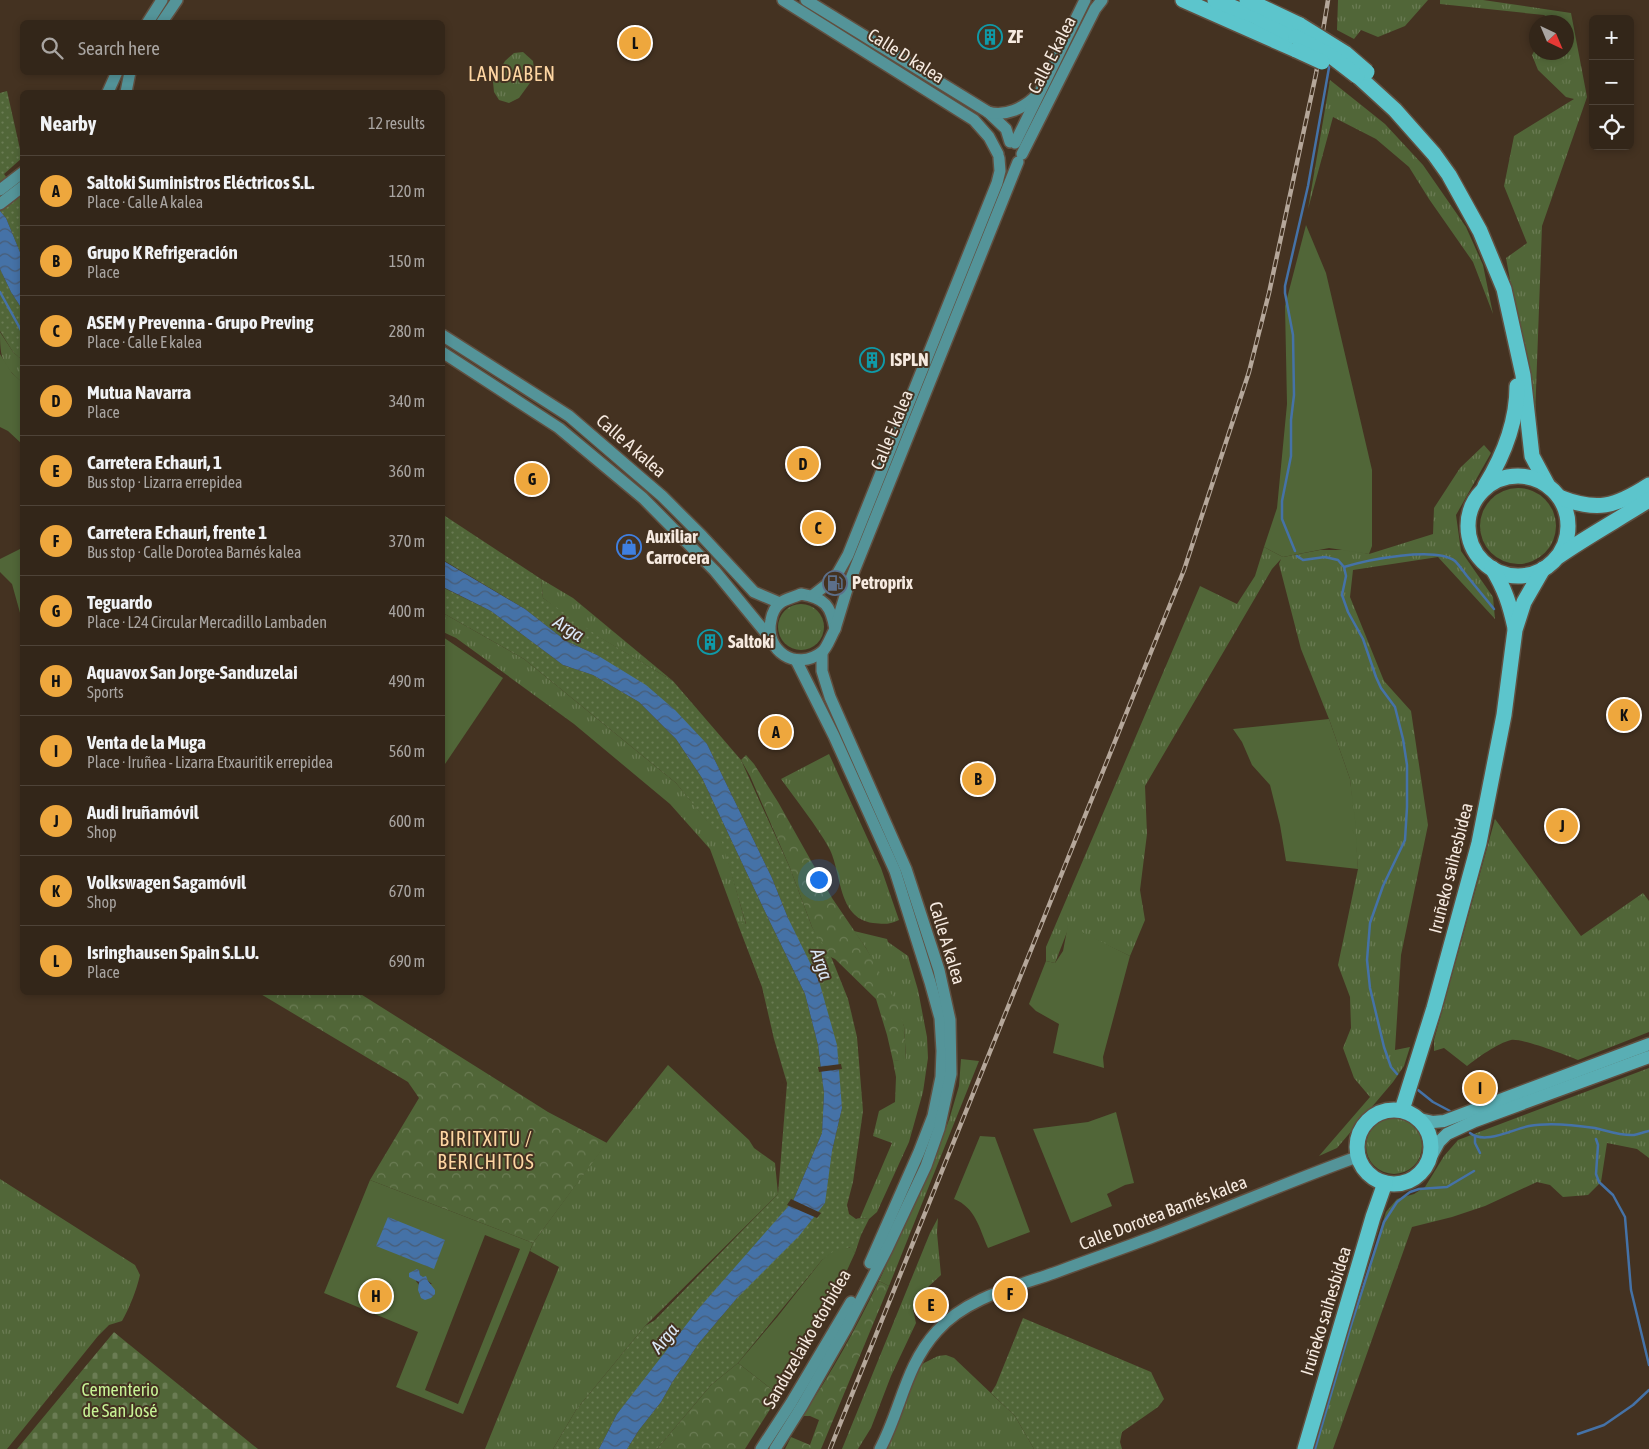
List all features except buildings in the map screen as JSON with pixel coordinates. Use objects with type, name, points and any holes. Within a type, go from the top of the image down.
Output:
[{"type":"highway","points":[[1183,0],[1297,37]]},
{"type":"highway","points":[[1215,0],[1297,37],[1331,56],[1362,78],[1417,123],[1434,154],[1453,181],[1480,231],[1504,289],[1523,375],[1532,456],[1547,484],[1559,496],[1566,511],[1568,528],[1564,544],[1556,558]]},
{"type":"highway","points":[[1247,0],[1297,37]]},
{"type":"highway","points":[[1362,78],[1395,110],[1434,154]]},
{"type":"highway","points":[[1516,344],[1517,394],[1512,432],[1500,462],[1474,502],[1469,518],[1469,535],[1475,550],[1492,568],[1508,575],[1523,576],[1534,573],[1543,569],[1583,539],[1649,500]]},
{"type":"highway","points":[[1484,488],[1499,479],[1515,475],[1532,477],[1547,484]]},
{"type":"highway","points":[[1559,496],[1576,503],[1606,506],[1622,500],[1649,485]]},
{"type":"highway","name":"Iruñeko saihesbidea","points":[[1492,568],[1503,586],[1510,604],[1515,630]]},
{"type":"highway","name":"Iruñeko saihesbidea","points":[[1402,1110],[1434,1008],[1479,843],[1504,716],[1515,630],[1524,602],[1543,569]]},
{"type":"highway","points":[[1390,1109],[1402,1110],[1420,1119],[1427,1128],[1431,1139],[1431,1151],[1428,1162],[1421,1173],[1410,1180],[1398,1184],[1375,1180],[1367,1174],[1357,1157],[1356,1143],[1360,1131],[1367,1120],[1377,1113],[1390,1109]]},
{"type":"highway","name":"Iruñeko saihesbidea","points":[[1305,1449],[1373,1217],[1385,1183]]},
{"type":"main road","points":[[149,20],[162,0]]},
{"type":"main road","points":[[163,20],[177,0]]},
{"type":"main road","name":"Calle D kalea","points":[[783,0],[974,120],[989,138],[999,156]]},
{"type":"main road","name":"Calle D kalea","points":[[806,0],[988,112],[1006,129],[1012,142]]},
{"type":"main road","name":"Calle E kalea","points":[[1012,142],[1040,91],[1085,0]]},
{"type":"main road","name":"Calle E kalea","points":[[835,629],[848,586],[1020,158],[1095,9],[1102,0]]},
{"type":"main road","points":[[109,90],[116,75]]},
{"type":"main road","points":[[126,90],[129,75]]},
{"type":"main road","points":[[988,112],[998,115],[1028,104],[1040,91]]},
{"type":"main road","points":[[1012,142],[1021,149],[1020,158],[1010,165],[1002,162],[999,156],[1002,146],[1012,142]]},
{"type":"main road","name":"Calle E kalea","points":[[812,596],[834,578],[848,554],[997,183],[1000,170],[999,156]]},
{"type":"main road","points":[[0,190],[16,187]]},
{"type":"main road","points":[[0,204],[16,187]]},
{"type":"main road","name":"Calle A kalea","points":[[445,337],[569,416],[662,496],[754,592],[780,603]]},
{"type":"main road","points":[[445,354],[559,428],[643,498],[715,571],[770,638],[777,652],[803,661],[822,652],[835,629],[832,613],[824,603],[812,596],[801,594],[780,603],[773,612],[769,629],[770,638]]},
{"type":"main road","name":"Calle A kalea","points":[[822,652],[822,671],[830,697],[906,869],[939,970],[950,1020],[951,1074],[939,1129],[926,1166],[883,1247]]},
{"type":"main road","name":"Calle A kalea","points":[[796,660],[834,736],[895,871],[940,1018],[941,1077],[933,1116],[883,1247]]},
{"type":"main road","points":[[1420,1119],[1433,1122],[1444,1121],[1649,1044]]},
{"type":"main road","points":[[1428,1162],[1440,1142],[1448,1134],[1475,1121],[1649,1057]]},
{"type":"main road","name":"Calle Dorotea Barnés kalea","points":[[880,1449],[916,1360],[929,1340],[952,1316],[968,1306],[1168,1231],[1357,1157]]},
{"type":"main road","name":"Sanduzelaiko etorbidea","points":[[761,1449],[783,1416],[883,1247]]},
{"type":"main road","name":"Sanduzelaiko etorbidea","points":[[774,1449],[802,1406],[847,1327],[883,1247]]},
{"type":"main road","points":[[766,1449],[783,1416]]},
{"type":"green space","points":[[1338,0],[1428,0],[1405,26],[1378,37],[1361,30],[1354,39],[1337,30]]},
{"type":"green space","points":[[1440,0],[1483,0],[1571,13],[1571,15],[1544,15],[1440,4]]},
{"type":"green space","points":[[1574,29],[1587,97],[1542,226],[1535,418],[1506,258],[1527,243],[1504,186],[1514,136],[1574,99],[1566,97],[1538,70],[1534,60],[1574,60]]},
{"type":"green space","points":[[523,52],[533,61],[535,76],[519,98],[509,103],[499,100],[494,92],[493,82],[505,61],[514,53]]},
{"type":"green space","points":[[1330,80],[1385,124],[1423,165],[1466,227],[1483,265],[1493,314],[1473,262],[1409,167],[1376,139],[1333,117],[1308,209]]},
{"type":"green space","points":[[7,91],[20,149],[20,160],[4,174],[20,195],[20,252],[6,218],[0,211],[0,93]]},
{"type":"green space","points":[[1306,225],[1326,273],[1372,470],[1372,546],[1369,554],[1329,548],[1283,557],[1264,547],[1277,508],[1287,404],[1285,306]]},
{"type":"green space","points":[[0,269],[20,306],[20,358],[13,352],[0,331]]},
{"type":"green space","points":[[0,332],[13,352],[20,358],[20,380],[6,366],[1,348]]},
{"type":"green space","points":[[0,354],[12,373],[20,380],[20,442],[8,431],[0,427]]},
{"type":"green space","points":[[1484,445],[1491,453],[1456,515],[1461,551],[1493,597],[1495,619],[1438,557],[1353,570],[1350,597],[1384,681],[1411,711],[1428,825],[1401,955],[1395,1050],[1410,1047],[1404,1066],[1393,1082],[1337,1148],[1319,1156],[1370,1097],[1354,1078],[1343,1048],[1351,1028],[1350,997],[1338,965],[1358,869],[1350,779],[1329,719],[1301,649],[1279,564],[1281,559],[1272,569],[1145,786],[1147,834],[1140,890],[1145,920],[1130,956],[1069,927],[1055,963],[1046,961],[1046,947],[1200,586],[1237,604],[1255,576],[1264,547],[1283,557],[1320,550],[1351,550],[1369,554],[1433,534],[1434,508],[1460,468]]},
{"type":"green space","points":[[1518,488],[1533,491],[1545,499],[1553,511],[1556,526],[1553,541],[1545,553],[1533,561],[1518,564],[1503,561],[1491,553],[1483,541],[1480,526],[1483,511],[1491,499],[1503,491]]},
{"type":"green space","points":[[445,516],[541,579],[543,598],[598,636],[673,681],[741,760],[790,868],[812,927],[832,959],[848,999],[857,1037],[863,1111],[853,1182],[847,1205],[849,1214],[856,1219],[869,1219],[855,1253],[850,1247],[822,1260],[738,1363],[711,1385],[657,1449],[627,1449],[661,1402],[699,1343],[737,1298],[832,1151],[842,1108],[788,918],[772,878],[707,744],[597,655],[566,641],[525,609],[445,561]]},
{"type":"green space","points":[[20,549],[20,613],[12,584],[0,572],[0,559]]},
{"type":"green space","points":[[541,579],[573,598],[673,681],[577,624],[543,598]]},
{"type":"green space","points":[[445,588],[491,611],[563,665],[593,675],[639,702],[676,739],[702,778],[805,994],[818,1045],[824,1093],[822,1133],[793,1201],[617,1414],[599,1449],[553,1449],[576,1410],[645,1326],[655,1320],[778,1194],[787,1083],[762,987],[737,922],[746,924],[721,839],[676,783],[524,659],[445,614]]},
{"type":"green space","points":[[806,604],[818,610],[823,618],[823,636],[818,644],[810,649],[796,650],[784,644],[779,636],[778,622],[784,610],[792,605]]},
{"type":"green space","points":[[445,614],[524,659],[676,783],[722,839],[746,925],[737,922],[710,849],[670,804],[574,724],[456,638],[445,633]]},
{"type":"green space","points":[[445,638],[503,678],[445,764]]},
{"type":"green space","points":[[1329,719],[1350,779],[1358,869],[1286,861],[1280,825],[1270,785],[1252,765],[1242,742],[1233,729]]},
{"type":"green space","points":[[829,754],[881,868],[899,920],[895,922],[886,924],[873,923],[861,919],[853,913],[842,893],[829,848],[781,779]]},
{"type":"green space","points":[[746,755],[754,764],[778,802],[832,898],[866,948],[897,1004],[904,1026],[906,1060],[893,1061],[876,999],[835,959],[826,955],[812,927],[790,868],[750,776],[741,760]]},
{"type":"green space","points":[[1495,819],[1581,936],[1643,893],[1649,901],[1649,1032],[1578,1060],[1544,1047],[1517,1040],[1500,1044],[1467,1066],[1444,1048],[1434,1051],[1434,1040]]},
{"type":"green space","points":[[1068,925],[1130,956],[1103,1057],[1104,1068],[1053,1053],[1059,1024],[1036,1011],[1029,1004],[1046,961],[1055,963],[1063,951]]},
{"type":"green space","points":[[854,931],[887,939],[888,942],[908,956],[918,990],[927,1037],[928,1058],[923,1092],[909,1142],[877,1212],[869,1219],[860,1218],[892,1143],[873,1136],[879,1111],[895,1102],[896,1077],[893,1061],[906,1059],[904,1026],[866,948]]},
{"type":"green space","points":[[262,995],[362,995],[548,1112],[607,1143],[533,1243],[370,1180],[419,1098],[408,1082]]},
{"type":"green space","points":[[961,1059],[979,1061],[889,1286],[879,1281],[926,1179],[949,1120],[959,1086]]},
{"type":"green space","points":[[668,1065],[749,1140],[754,1148],[775,1163],[778,1194],[645,1326],[576,1410],[553,1449],[485,1449],[559,1267],[530,1251],[533,1243],[610,1138]]},
{"type":"green space","points":[[1649,1068],[1649,1158],[1637,1149],[1607,1143],[1601,1182],[1588,1195],[1563,1197],[1550,1185],[1537,1182],[1485,1206],[1412,1227],[1333,1449],[1313,1449],[1386,1212],[1397,1199],[1414,1194],[1425,1187],[1444,1156],[1458,1140]]},
{"type":"green space","points":[[1116,1112],[1134,1183],[1125,1185],[1107,1194],[1112,1206],[1071,1223],[1033,1129],[1088,1122]]},
{"type":"green space","points":[[1388,1118],[1400,1118],[1414,1126],[1422,1140],[1420,1157],[1414,1166],[1400,1174],[1388,1174],[1378,1169],[1371,1162],[1366,1152],[1366,1140],[1371,1130],[1378,1123]]},
{"type":"green space","points":[[980,1136],[995,1137],[1030,1232],[988,1248],[972,1213],[954,1199]]},
{"type":"green space","points":[[0,1179],[135,1265],[140,1275],[137,1287],[122,1321],[109,1325],[98,1336],[7,1449],[0,1449]]},
{"type":"green space","points":[[370,1180],[533,1243],[463,1414],[396,1387],[418,1332],[324,1293]],"holes":[[[485,1235],[520,1249],[458,1404],[425,1390]],[[417,1269],[420,1275],[432,1284],[419,1285],[416,1281]]]},
{"type":"green space","points":[[938,1218],[937,1233],[941,1275],[914,1300],[913,1309],[916,1323],[891,1376],[871,1428],[858,1449],[842,1449],[930,1233]]},
{"type":"green space","points":[[851,1247],[855,1253],[838,1290],[813,1329],[779,1395],[738,1363],[822,1260],[834,1251]]},
{"type":"green space","points":[[879,1281],[889,1286],[821,1449],[785,1449],[791,1437],[810,1445],[819,1420],[810,1416],[802,1416],[843,1350]]},
{"type":"green space","points":[[1023,1318],[1151,1372],[1164,1399],[1158,1407],[1122,1432],[1120,1442],[1122,1449],[1034,1449],[1015,1416],[991,1393]]},
{"type":"green space","name":"Cementerio de San José","points":[[114,1332],[120,1337],[258,1449],[17,1449]]},
{"type":"green space","points":[[946,1355],[954,1358],[1015,1416],[1034,1449],[878,1449],[908,1376],[924,1363],[938,1356]]},
{"type":"green space","points":[[738,1363],[779,1395],[745,1449],[657,1449],[711,1385]]},
{"type":"water","points":[[0,211],[6,218],[20,252],[20,306],[0,269]]},
{"type":"water","points":[[445,562],[525,609],[566,641],[597,655],[646,685],[675,710],[707,744],[772,878],[788,918],[819,981],[837,1045],[842,1108],[832,1151],[825,1203],[799,1236],[737,1298],[699,1343],[661,1402],[627,1449],[599,1449],[617,1414],[700,1307],[793,1201],[822,1133],[824,1093],[818,1045],[805,994],[702,778],[676,739],[639,702],[593,675],[563,665],[491,611],[445,588]]},
{"type":"water","points":[[388,1217],[445,1240],[434,1269],[376,1246]]},
{"type":"water","points":[[417,1269],[420,1275],[426,1276],[435,1290],[435,1294],[431,1298],[425,1300],[421,1298],[418,1290],[419,1282],[409,1277],[409,1273]]},
{"type":"pier","points":[[841,1064],[842,1069],[819,1072],[818,1067]]},
{"type":"pier","points":[[791,1199],[821,1213],[817,1218],[787,1205]]},
{"type":"waterway","points":[[1295,551],[1282,519],[1282,501],[1291,456],[1291,420],[1294,395],[1293,335],[1285,286],[1308,186],[1330,62]]},
{"type":"waterway","points":[[0,292],[20,328]]},
{"type":"waterway","points":[[1344,567],[1384,558],[1417,554],[1445,557],[1455,561],[1494,609]]},
{"type":"waterway","points":[[1297,556],[1303,560],[1325,557],[1338,560],[1344,567],[1346,576],[1342,595],[1348,612],[1363,639],[1381,688],[1395,707],[1403,739],[1407,765],[1405,840],[1383,886],[1370,923],[1367,960],[1370,988],[1384,1047],[1391,1067],[1397,1074]]},
{"type":"waterway","points":[[1418,1090],[1433,1102],[1450,1111]]},
{"type":"waterway","points":[[1470,1133],[1476,1136],[1491,1137],[1529,1126],[1554,1124],[1595,1128],[1629,1135],[1649,1131]]},
{"type":"waterway","points":[[1475,1137],[1475,1143],[1480,1153]]},
{"type":"waterway","points":[[1596,1139],[1598,1145],[1596,1174],[1599,1182],[1613,1195],[1625,1217],[1631,1290],[1649,1365]]},
{"type":"waterway","points":[[1315,1449],[1352,1322],[1384,1222],[1397,1202],[1410,1192],[1419,1189],[1447,1187],[1474,1171]]},
{"type":"waterway","points":[[1578,1434],[1604,1425],[1633,1405],[1649,1390]]},
{"type":"railway","points":[[830,1449],[1184,570],[1249,372],[1269,293],[1316,74],[1328,0]]},
{"type":"place","name":"ZF","points":[[990,37]]},
{"type":"place","name":"Isringhausen Spain S.L.U.","points":[[635,43]]},
{"type":"place","name":"ISPLN","points":[[872,360]]},
{"type":"place","name":"Mutua Navarra","points":[[803,464]]},
{"type":"place","name":"Teguardo","points":[[532,479]]},
{"type":"place","name":"ASEM y Prevenna - Grupo Preving","points":[[818,528]]},
{"type":"place","name":"Auxiliar Carrocera","points":[[629,547]]},
{"type":"place","name":"Petroprix","points":[[835,583]]},
{"type":"place","name":"Saltoki","points":[[710,642]]},
{"type":"place","name":"Volkswagen Sagamóvil","points":[[1624,715]]},
{"type":"place","name":"Saltoki Suministros Eléctricos S.L.","points":[[776,732]]},
{"type":"place","name":"Grupo K Refrigeración","points":[[978,779]]},
{"type":"place","name":"Audi Iruñamóvil","points":[[1562,826]]},
{"type":"place","name":"Venta de la Muga","points":[[1480,1088]]},
{"type":"place","name":"Carretera Echauri, frente 1","points":[[1010,1294]]},
{"type":"place","name":"Aquavox San Jorge-Sanduzelai","points":[[376,1296]]},
{"type":"place","name":"Carretera Echauri, 1","points":[[931,1305]]},
{"type":"district","name":"LANDABEN","points":[[512,74]]},
{"type":"district","name":"BIRITXITU / BERICHITOS","points":[[486,1150]]},
{"type":"water label","name":"Arga","points":[[569,628]]},
{"type":"water label","name":"Arga","points":[[822,964]]},
{"type":"water label","name":"Arga","points":[[664,1338]]}]
